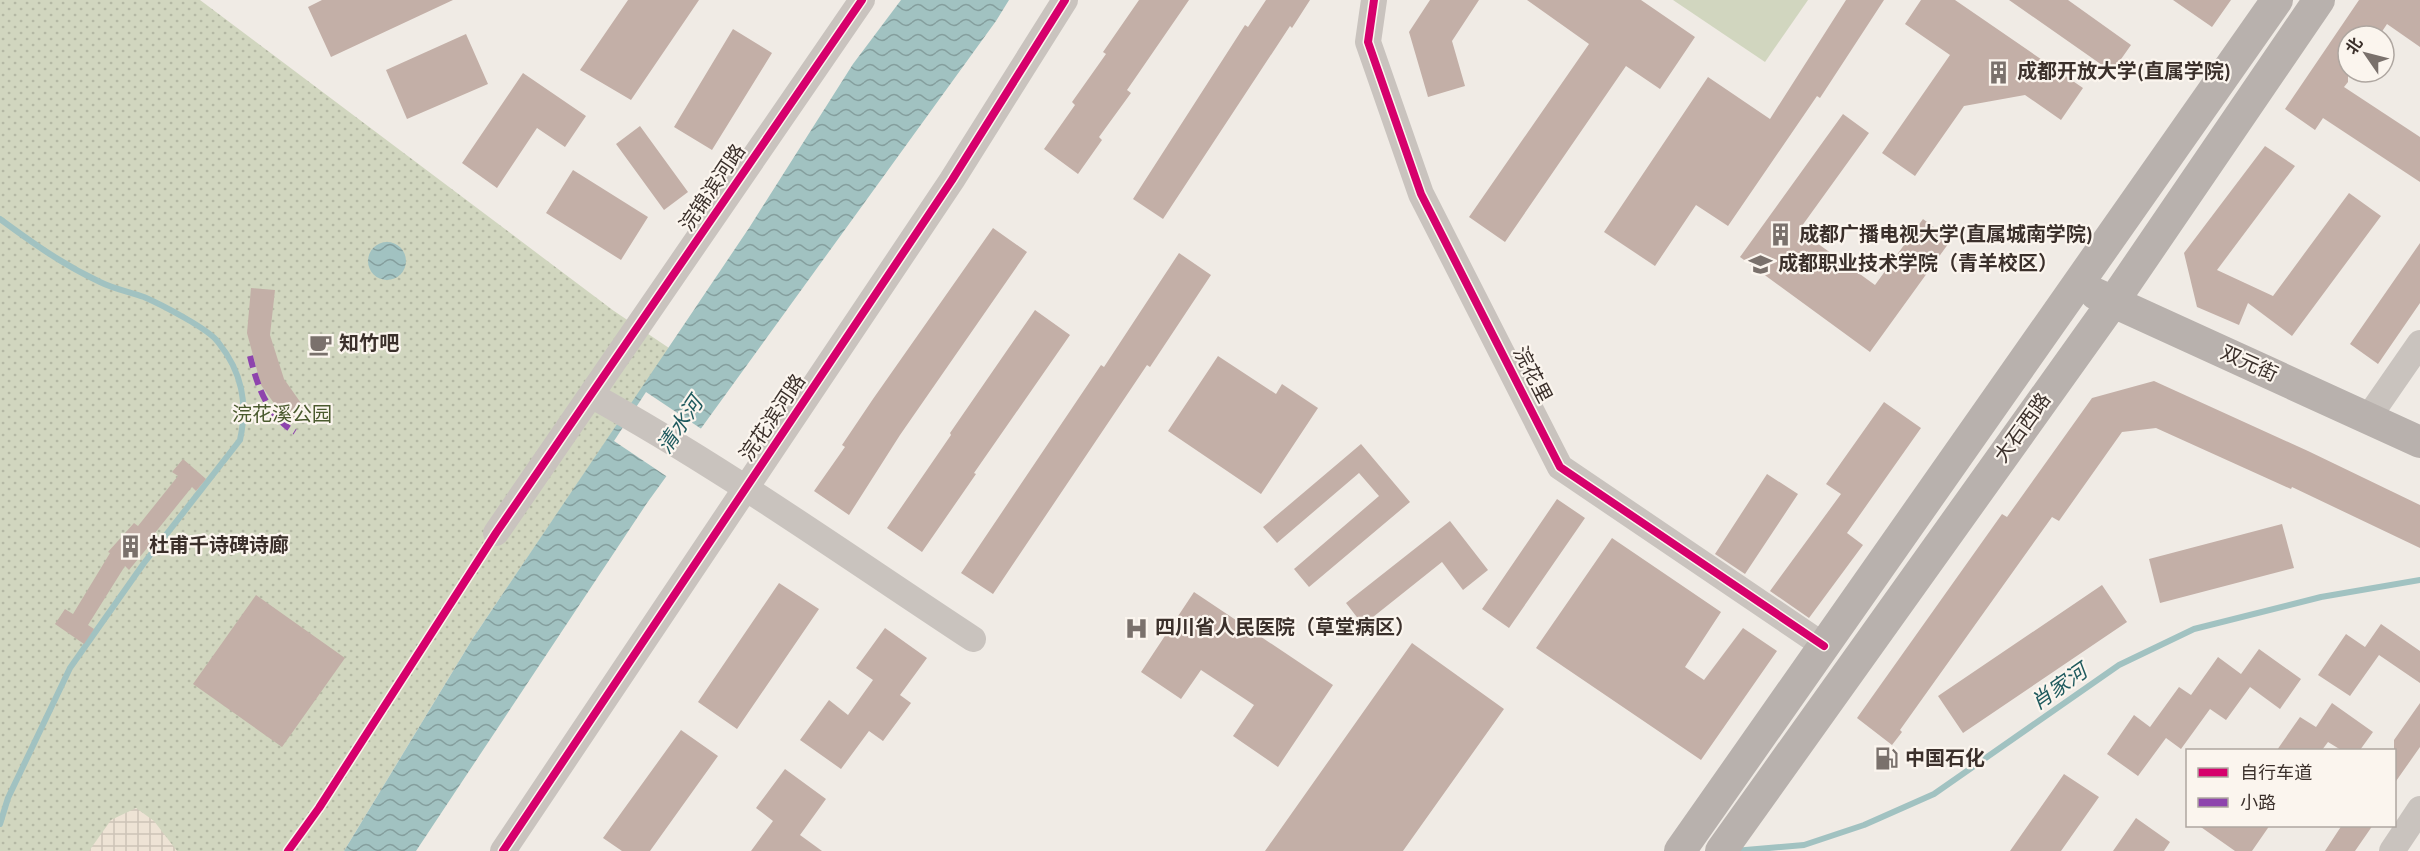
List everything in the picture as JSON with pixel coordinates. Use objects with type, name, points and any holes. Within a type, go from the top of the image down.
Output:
[{"type":"main road","name":"大石西路","points":[[1680,851],[2277,0]]},
{"type":"main road","name":"大石西路","points":[[1720,851],[2113,302],[2319,0]]},
{"type":"main road","name":"双元街","points":[[2078,285],[2420,442]]},
{"type":"street","name":"浣锦滨河路","points":[[496,533],[862,0]]},
{"type":"street","name":"浣花滨河路","points":[[503,851],[952,180],[1065,0]]},
{"type":"street","name":"浣花里","points":[[1374,0],[1368,42],[1421,194],[1560,467],[1824,646]]},
{"type":"street","points":[[2368,418],[2420,343]]},
{"type":"street","points":[[591,395],[626,414],[745,489],[973,639]]},
{"type":"street","points":[[2392,851],[2420,809]]},
{"type":"green space","name":"浣花溪公园","points":[[0,0],[200,0],[614,311],[669,348],[473,638],[344,851],[0,851]]},
{"type":"green space","points":[[1673,0],[1808,0],[1765,62]]},
{"type":"shaded area","points":[[136,808],[154,821],[177,851],[89,851],[111,820]]},
{"type":"water","name":"清水河","points":[[901,0],[1009,0],[647,503],[416,851],[344,851],[473,638],[749,228],[853,64]]},
{"type":"water","points":[[387,242],[400,248],[406,261],[400,274],[387,280],[374,274],[368,261],[374,248]]},
{"type":"pier","points":[[646,392],[703,430],[669,478],[614,441]]},
{"type":"building","points":[[322,0],[453,0],[331,57],[308,7]]},
{"type":"building","points":[[628,0],[699,0],[631,100],[580,70]]},
{"type":"building","points":[[1139,0],[1189,0],[1127,90],[1131,93],[1099,137],[1102,140],[1078,174],[1044,149],[1075,105],[1072,102],[1106,54],[1103,52]]},
{"type":"building","points":[[1266,0],[1310,0],[1292,28],[1290,26],[1163,219],[1133,199],[1245,25],[1248,27]]},
{"type":"building","points":[[1430,0],[1479,0],[1452,41],[1465,86],[1428,97],[1409,32]]},
{"type":"building","points":[[1527,0],[1641,0],[1695,37],[1660,89],[1626,66],[1505,242],[1469,217],[1589,44]]},
{"type":"building","points":[[1846,0],[1884,0],[1820,98],[1817,96],[1728,226],[1696,205],[1655,266],[1604,232],[1708,77],[1770,119]]},
{"type":"building","name":"成都开放大学(直属学院)","points":[[1921,0],[1955,0],[2083,88],[2061,120],[2025,95],[1964,106],[1915,176],[1882,153],[1950,55],[1905,24]]},
{"type":"building","points":[[2009,0],[2068,0],[2131,45],[2112,72]]},
{"type":"building","points":[[2173,0],[2231,0],[2212,27]]},
{"type":"building","points":[[2359,0],[2420,0],[2420,47],[2396,30],[2396,24],[2343,24]]},
{"type":"building","points":[[733,29],[772,53],[712,150],[674,127]]},
{"type":"building","points":[[466,34],[488,84],[407,119],[386,70]]},
{"type":"building","points":[[2336,34],[2336,84],[2346,84],[2344,87],[2420,137],[2420,182],[2323,118],[2315,130],[2285,109]]},
{"type":"building","points":[[523,73],[586,116],[565,147],[537,128],[497,188],[462,163]]},
{"type":"building","name":"成都广播电视大学(直属城南学院)","points":[[1843,114],[1869,133],[1799,230],[1875,285],[1923,219],[1951,240],[1870,352],[1740,257]]},
{"type":"building","points":[[640,126],[688,192],[664,210],[616,144]]},
{"type":"building","points":[[2265,146],[2295,166],[2217,270],[2273,296],[2349,193],[2381,216],[2292,336],[2248,303],[2239,325],[2197,307],[2184,253]]},
{"type":"building","points":[[573,170],[648,217],[621,260],[546,213]]},
{"type":"building","points":[[993,228],[1027,252],[900,435],[849,515],[814,491],[845,447],[842,445],[873,399]]},
{"type":"building","points":[[2420,243],[2420,303],[2378,364],[2350,344]]},
{"type":"building","points":[[1179,253],[1211,275],[1150,367],[1147,365],[993,594],[961,573],[1101,365],[1104,367]]},
{"type":"building","points":[[251,288],[275,290],[270,335],[284,379],[308,413],[288,423],[261,385],[247,333]]},
{"type":"building","points":[[1035,310],[1070,335],[922,552],[887,528]]},
{"type":"building","points":[[1218,356],[1276,394],[1282,384],[1318,408],[1261,494],[1168,431]]},
{"type":"building","points":[[2154,381],[2420,505],[2420,548],[2292,487],[2291,489],[2156,428],[2122,432],[2059,521],[2052,517],[1900,730],[1902,732],[1892,745],[1857,718],[2002,514],[2007,517],[2092,398]]},
{"type":"building","points":[[1884,402],[1921,428],[1847,533],[1863,545],[1809,618],[1770,591],[1841,494],[1826,484]]},
{"type":"building","points":[[1361,444],[1410,502],[1309,587],[1294,569],[1379,496],[1359,473],[1277,543],[1263,527]]},
{"type":"building","name":"杜甫千诗碑诗廊","points":[[183,459],[206,479],[196,491],[192,487],[150,539],[153,541],[129,570],[125,566],[88,625],[94,629],[84,644],[55,624],[65,609],[73,614],[110,553],[108,552],[134,523],[138,526],[178,476],[172,472]]},
{"type":"building","points":[[1767,474],[1798,494],[1745,574],[1715,554]]},
{"type":"building","points":[[1557,499],[1585,518],[1509,628],[1482,609]]},
{"type":"building","points":[[1450,521],[1488,570],[1463,590],[1442,562],[1363,625],[1346,603]]},
{"type":"building","points":[[2282,524],[2294,568],[2160,603],[2149,559]]},
{"type":"building","points":[[1612,538],[1721,612],[1685,667],[1704,680],[1743,628],[1777,651],[1701,760],[1536,648]]},
{"type":"building","points":[[779,583],[819,609],[737,729],[698,702]]},
{"type":"building","points":[[2102,585],[2127,622],[1963,733],[1938,696]]},
{"type":"building","points":[[1194,592],[1333,685],[1278,767],[1233,736],[1254,705],[1201,670],[1181,699],[1141,672]]},
{"type":"building","points":[[256,595],[345,658],[282,747],[193,684]]},
{"type":"building","points":[[2381,624],[2420,651],[2420,683],[2379,655],[2350,696],[2318,675],[2346,634],[2365,647]]},
{"type":"building","points":[[885,628],[927,658],[900,695],[911,703],[883,741],[869,731],[841,769],[800,740],[829,700],[848,715],[873,680],[856,668]]},
{"type":"building","points":[[1412,643],[1504,709],[1403,851],[1265,851]]},
{"type":"building","points":[[2259,649],[2301,679],[2280,709],[2250,687],[2226,720],[2210,709],[2181,749],[2166,738],[2138,776],[2107,754],[2134,715],[2150,727],[2179,687],[2191,695],[2218,657],[2241,674]]},
{"type":"building","points":[[2332,703],[2373,732],[2361,749],[2339,749],[2328,742],[2323,749],[2278,749],[2300,717],[2316,727]]},
{"type":"building","points":[[2420,703],[2420,747],[2396,781],[2394,740]]},
{"type":"building","points":[[681,730],[718,756],[650,851],[622,851],[603,838]]},
{"type":"building","points":[[785,769],[826,799],[800,835],[822,851],[751,851],[773,821],[756,808]]},
{"type":"building","points":[[2064,774],[2099,797],[2061,851],[2010,851]]},
{"type":"building","points":[[2136,818],[2170,842],[2164,851],[2113,851]]},
{"type":"building","points":[[2201,827],[2269,827],[2252,851],[2235,851]]},
{"type":"building","points":[[2341,827],[2372,827],[2355,851],[2325,851]]},
{"type":"waterway","points":[[0,219],[73,268],[105,284],[151,300],[205,330],[218,342],[233,365],[238,376],[243,401],[240,440],[144,563],[70,668],[8,798],[0,824]]},
{"type":"waterway","name":"肖家河","points":[[1734,851],[1804,845],[1864,825],[1934,794],[2119,665],[2194,629],[2321,597],[2420,580]]},
{"type":"marked path","points":[[250,356],[260,389],[270,409],[295,432]]},
{"type":"cycle path","points":[[288,851],[319,808],[496,533],[862,0]]},
{"type":"cycle path","points":[[503,851],[952,180],[1065,0]]},
{"type":"cycle path","points":[[1374,0],[1368,42],[1421,194],[1560,467],[1824,646]]},
{"type":"place","name":"成都开放大学(直属学院)","points":[[1999,72]]},
{"type":"place","name":"成都广播电视大学(直属城南学院)","points":[[1781,235]]},
{"type":"place","name":"成都职业技术学院（青羊校区）","points":[[1760,264]]},
{"type":"place","name":"知竹吧","points":[[321,344]]},
{"type":"place","name":"杜甫千诗碑诗廊","points":[[131,546]]},
{"type":"place","name":"四川省人民医院（草堂病区）","points":[[1137,628]]},
{"type":"place","name":"中国石化","points":[[1887,759]]}]
